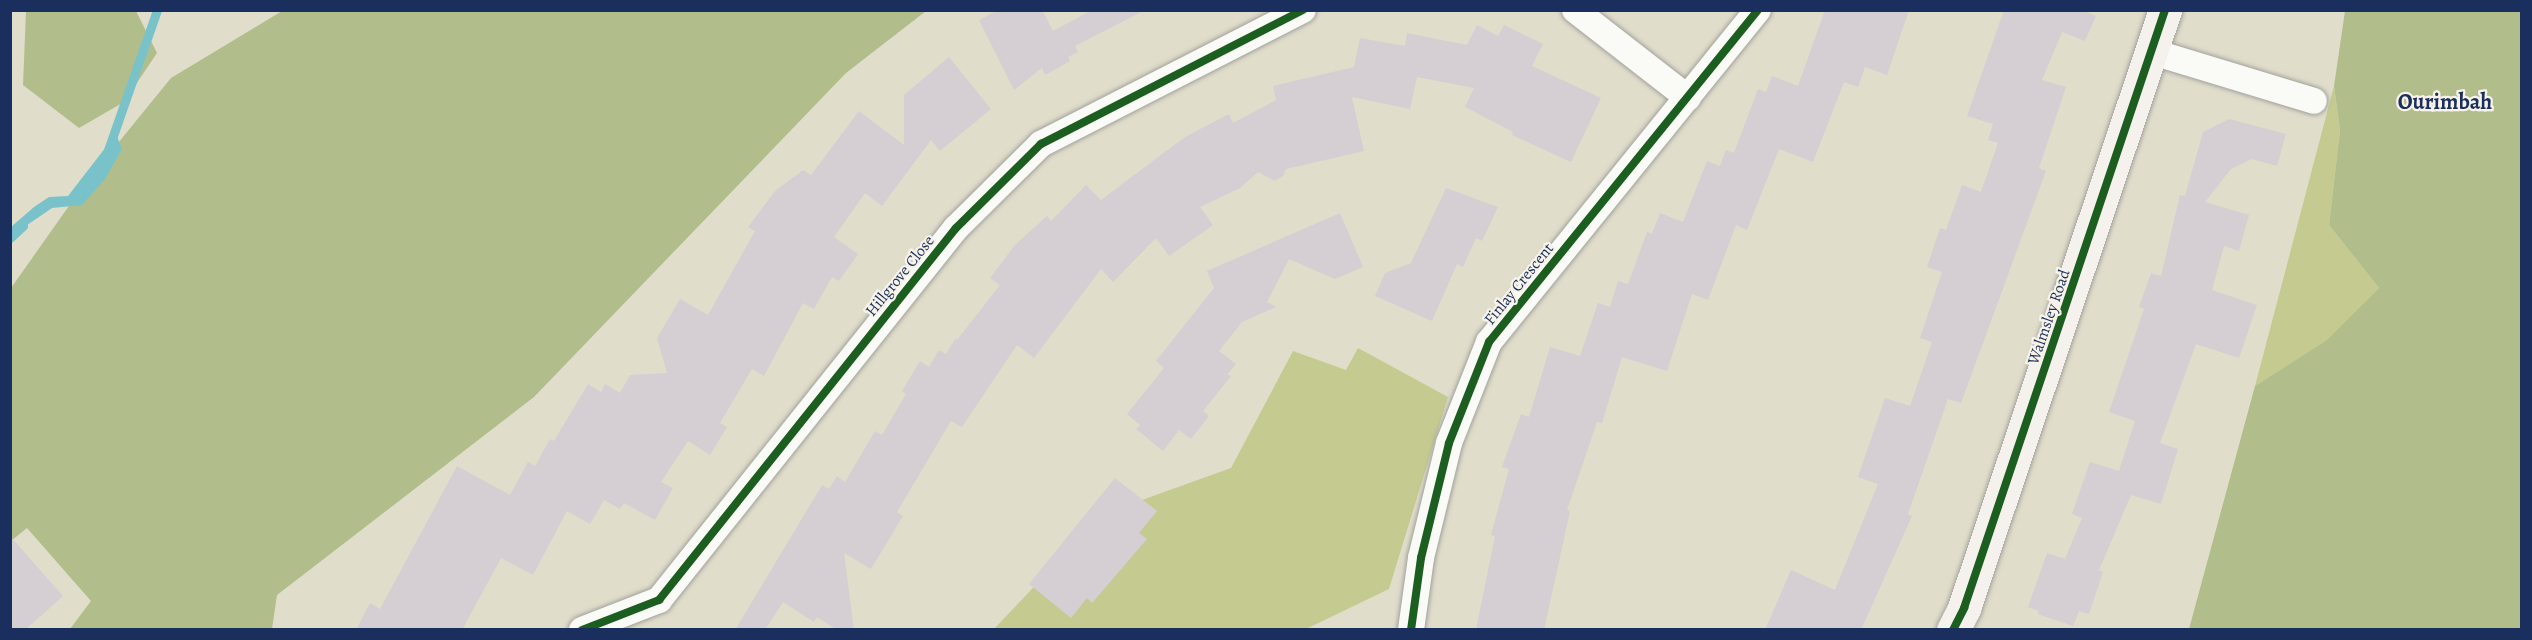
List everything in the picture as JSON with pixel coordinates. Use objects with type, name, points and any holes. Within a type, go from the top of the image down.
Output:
[{"type":"street","name":"Hillgrove Close","points":[[582,630],[659,600],[956,228],[1041,144],[1303,10]]},
{"type":"street","points":[[1575,10],[1688,98]]},
{"type":"street","name":"Finlay Crescent","points":[[1411,630],[1421,558],[1449,443],[1489,342],[1758,10]]},
{"type":"street","name":"Walmsley Road","points":[[1953,630],[1968,597],[2152,52],[2162,12]]},
{"type":"street","points":[[2152,52],[2314,101]]},
{"type":"green space","points":[[26,11],[136,11],[157,53],[124,102],[79,128],[23,85]]},
{"type":"green space","points":[[282,11],[926,11],[846,73],[534,397],[277,595],[272,629],[70,629],[91,601],[27,528],[11,541],[11,288],[83,186],[171,78]]},
{"type":"green space","points":[[2345,11],[2521,11],[2521,629],[2189,629],[2255,386],[2326,341],[2379,288],[2329,225],[2340,130],[2334,86]]},
{"type":"green space","points":[[2334,86],[2340,130],[2329,225],[2379,288],[2326,342],[2255,386]]},
{"type":"green space","points":[[1358,348],[1448,397],[1389,589],[1306,629],[993,630],[1103,514],[1231,468],[1293,351],[1346,370]]},
{"type":"water","points":[[116,134],[122,149],[105,179],[82,205],[52,208],[11,236],[11,227],[34,207],[49,197],[68,196]]},
{"type":"building","points":[[998,10],[1042,10],[1053,31],[1092,10],[1145,10],[1075,46],[1078,52],[1068,57],[1070,61],[1045,75],[1042,68],[1014,90],[979,20]]},
{"type":"building","points":[[1825,10],[1909,10],[1887,75],[1865,67],[1858,87],[1844,82],[1813,162],[1779,149],[1747,230],[1736,225],[1708,300],[1692,294],[1667,371],[1622,357],[1602,423],[1597,422],[1567,510],[1570,511],[1544,630],[1476,630],[1495,536],[1491,535],[1509,469],[1502,467],[1521,414],[1529,417],[1550,347],[1580,356],[1598,303],[1610,307],[1618,281],[1628,284],[1647,232],[1652,234],[1660,213],[1683,222],[1707,161],[1720,166],[1726,150],[1734,153],[1758,89],[1766,92],[1772,76],[1798,86]]},
{"type":"building","points":[[2004,10],[2081,10],[2096,16],[2085,41],[2062,32],[2042,80],[2066,87],[2039,168],[2046,171],[1961,403],[1948,399],[1908,514],[1912,516],[1861,630],[1765,630],[1791,570],[1835,590],[1878,484],[1858,477],[1885,398],[1910,406],[1932,342],[1920,338],[1942,272],[1927,267],[1940,228],[1946,230],[1962,185],[1981,192],[1998,143],[1988,140],[1993,124],[1967,116]]},
{"type":"building","points":[[1477,25],[1498,36],[1504,25],[1543,44],[1532,66],[1601,98],[1571,162],[1512,135],[1513,132],[1465,107],[1474,88],[1417,77],[1410,109],[1352,97],[1364,151],[1286,169],[1283,176],[1275,181],[1258,172],[1240,188],[1200,207],[1213,225],[1169,256],[1156,238],[1113,282],[1101,269],[1034,358],[1017,345],[962,427],[951,421],[897,512],[903,516],[871,569],[844,553],[854,630],[837,630],[817,617],[814,622],[783,602],[765,630],[735,630],[822,485],[829,489],[837,476],[845,482],[875,431],[882,435],[906,394],[902,391],[920,361],[929,367],[939,350],[946,354],[955,339],[957,340],[1000,285],[990,278],[1015,245],[1047,216],[1051,221],[1086,185],[1101,200],[1185,137],[1229,114],[1233,123],[1276,100],[1273,86],[1354,67],[1360,38],[1405,46],[1407,33],[1467,45]]},
{"type":"building","points":[[949,57],[991,109],[940,151],[931,140],[882,206],[865,193],[834,237],[858,254],[839,281],[832,277],[814,309],[803,303],[764,376],[752,369],[720,423],[727,427],[710,455],[688,441],[661,482],[673,488],[655,520],[624,503],[620,509],[604,500],[590,524],[567,511],[533,575],[501,558],[462,630],[356,630],[370,603],[380,609],[457,466],[510,495],[528,462],[535,466],[550,439],[554,441],[588,384],[601,392],[605,384],[620,393],[630,375],[667,373],[657,338],[680,299],[708,315],[755,231],[748,227],[775,191],[803,170],[811,175],[859,111],[904,145],[904,95]]},
{"type":"building","points":[[2229,119],[2286,134],[2277,166],[2252,159],[2231,169],[2205,202],[2249,215],[2239,251],[2224,246],[2212,290],[2257,305],[2239,358],[2196,344],[2160,443],[2178,449],[2161,504],[2131,495],[2099,570],[2103,572],[2089,614],[2079,611],[2073,626],[2038,614],[2039,611],[2028,607],[2047,553],[2065,559],[2082,518],[2072,514],[2090,462],[2119,471],[2135,421],[2109,412],[2144,309],[2139,307],[2151,273],[2161,276],[2180,195],[2185,196],[2203,132]]},
{"type":"building","points":[[1446,188],[1498,207],[1482,241],[1476,238],[1463,267],[1457,264],[1432,321],[1375,296],[1385,273],[1411,263]]},
{"type":"building","points":[[1340,213],[1363,267],[1335,279],[1289,259],[1267,302],[1276,307],[1242,322],[1219,351],[1236,364],[1227,375],[1231,376],[1203,411],[1209,416],[1191,439],[1179,430],[1163,451],[1136,429],[1140,425],[1127,414],[1164,368],[1156,361],[1214,288],[1207,271]]},
{"type":"building","points":[[1115,478],[1157,511],[1139,533],[1147,539],[1092,603],[1087,598],[1071,618],[1029,584]]},
{"type":"building","points":[[10,536],[63,596],[25,630],[10,630]]},
{"type":"waterway","points":[[108,150],[157,10]]},
{"type":"waterway","points":[[10,238],[23,226]]},
{"type":"cycle path","points":[[582,630],[659,600],[956,228],[1041,144],[1303,10]]},
{"type":"cycle path","points":[[1411,630],[1421,558],[1449,443],[1489,342],[1758,10]]},
{"type":"cycle path","points":[[1953,630],[1964,608],[2165,10]]},
{"type":"district","name":"Ourimbah","points":[[2445,103]]}]
